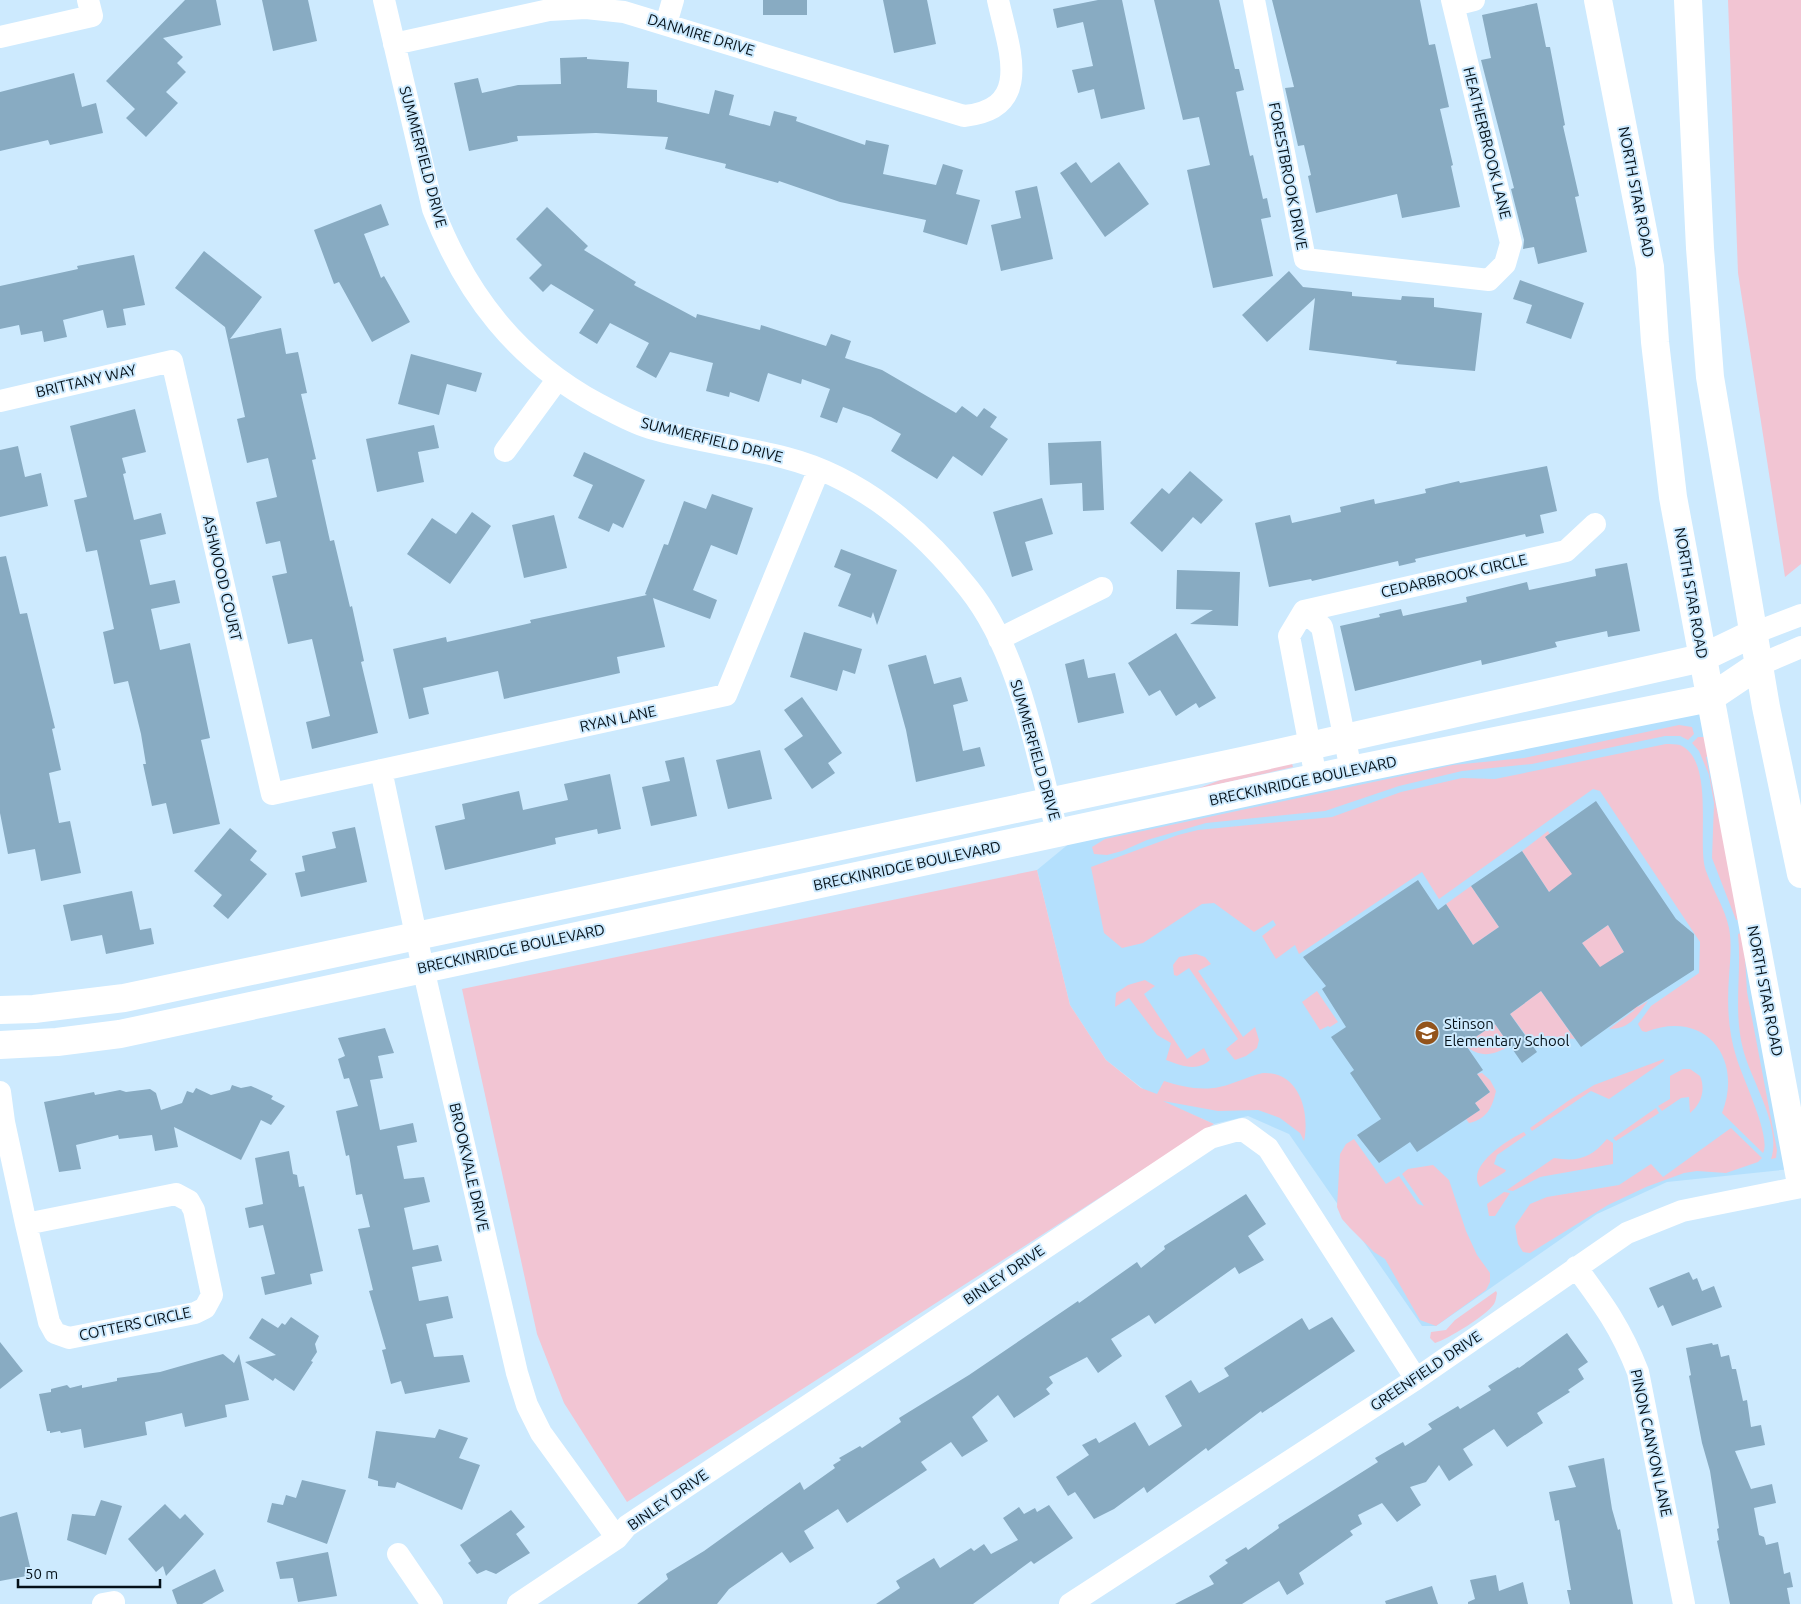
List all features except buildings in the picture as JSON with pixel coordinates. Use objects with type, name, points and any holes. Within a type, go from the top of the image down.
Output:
[{"type":"street","name":"SUMMERFIELD DRIVE","points":[[384,0],[433,209],[444,237],[472,290],[490,314],[531,359],[557,380],[610,411],[649,428],[788,458],[819,470],[870,496],[907,522],[970,590],[999,639],[1019,687],[1058,834]]},
{"type":"street","points":[[666,24],[673,0]]},
{"type":"street","name":"DANMIRE DRIVE","points":[[394,44],[549,10],[586,8],[615,11],[666,24],[964,116],[983,114],[1000,103],[1009,90],[1013,71],[998,0]]},
{"type":"street","name":"FORESTBROOK DRIVE","points":[[1254,0],[1306,260],[1489,280]]},
{"type":"street","name":"NORTH STAR ROAD","points":[[1598,0],[1650,267],[1655,342],[1673,496],[1801,1185]]},
{"type":"street","points":[[1688,0],[1700,248],[1710,377],[1754,633],[1801,874]]},
{"type":"street","name":"HEATHERBROOK LANE","points":[[1460,2],[1511,243],[1505,264],[1489,280]]},
{"type":"street","points":[[0,37],[90,8]]},
{"type":"street","name":"BRITTANY WAY","points":[[0,401],[172,361]]},
{"type":"street","name":"ASHWOOD COURT","points":[[172,361],[272,794]]},
{"type":"street","points":[[504,451],[557,380]]},
{"type":"street","name":"RYAN LANE","points":[[272,794],[726,695],[819,470]]},
{"type":"street","name":"CEDARBROOK CIRCLE","points":[[1304,610],[1566,551],[1595,524]]},
{"type":"street","points":[[999,639],[1102,588]]},
{"type":"street","points":[[1316,778],[1289,636],[1304,610],[1322,627],[1351,770]]},
{"type":"street","points":[[0,1010],[34,1009],[124,998],[1343,738],[1702,658],[1754,633],[1801,615]]},
{"type":"street","name":"BRECKINRIDGE BOULEVARD","points":[[0,1045],[57,1042],[120,1034],[254,1007],[423,968],[1351,770],[1710,698],[1760,665],[1801,647]]},
{"type":"street","name":"BROOKVALE DRIVE","points":[[381,770],[423,968],[517,1373],[527,1405],[551,1447],[617,1538]]},
{"type":"street","points":[[0,1092],[4,1122],[26,1224]]},
{"type":"street","name":"BINLEY DRIVE","points":[[518,1604],[617,1538],[627,1526],[1210,1138],[1242,1129],[1268,1148],[1416,1379]]},
{"type":"street","name":"GREENFIELD DRIVE","points":[[1070,1604],[1416,1379],[1627,1233],[1682,1211],[1801,1185]]},
{"type":"street","name":"COTTERS CIRCLE","points":[[176,1194],[189,1201],[194,1210],[212,1295],[205,1308],[194,1312],[69,1338],[55,1333],[48,1322],[26,1224],[176,1194]]},
{"type":"street","name":"PINON CANYON LANE","points":[[1576,1267],[1610,1312],[1624,1337],[1638,1372],[1684,1604]]},
{"type":"street","points":[[398,1554],[432,1604]]},
{"type":"street","points":[[103,1604],[114,1602],[114,1604]]},
{"type":"shaded area","points":[[1728,0],[1801,0],[1801,564],[1785,577],[1738,273]]},
{"type":"shaded area","name":"Stinson Elementary School","points":[[1714,688],[1791,1169],[1667,1182],[1597,1214],[1436,1326],[1422,1326],[1289,1134],[1248,1116],[1214,1124],[1156,1099],[1106,1060],[1070,1005],[1037,870],[1099,819]]},
{"type":"shaded area","points":[[1679,725],[1692,727],[1694,734],[1688,740],[1680,736],[1665,736],[1532,764],[1462,771],[1399,786],[1325,811],[1206,823],[1147,840],[1122,851],[1107,855],[1094,854],[1092,847],[1105,839],[1453,765],[1524,758]]},
{"type":"shaded area","points":[[1698,737],[1704,737],[1709,756],[1706,757],[1740,919],[1736,920],[1712,858],[1714,803],[1709,775],[1699,751],[1692,743]]},
{"type":"shaded area","points":[[1666,744],[1680,745],[1691,754],[1698,768],[1703,804],[1703,858],[1706,871],[1725,913],[1730,934],[1728,1007],[1731,1037],[1739,1065],[1760,1120],[1765,1145],[1763,1153],[1722,1113],[1727,1092],[1728,1073],[1723,1057],[1714,1043],[1701,1033],[1685,1027],[1667,1027],[1646,1032],[1642,1031],[1638,1024],[1651,1006],[1699,973],[1700,942],[1600,791],[1593,789],[1439,899],[1422,872],[1299,954],[1295,945],[1276,959],[1262,936],[1276,925],[1273,920],[1254,932],[1214,903],[1202,904],[1143,943],[1122,948],[1104,933],[1091,867],[1178,835],[1198,830],[1332,817],[1401,792],[1462,778],[1495,779]]},
{"type":"shaded area","points":[[1291,760],[1293,767],[1194,790],[1231,776]]},
{"type":"shaded area","points":[[1548,831],[1574,875],[1549,892],[1522,851]]},
{"type":"shaded area","points":[[1037,870],[1070,1005],[1106,1060],[1141,1088],[1157,1094],[1164,1081],[1188,1087],[1207,1088],[1219,1087],[1259,1074],[1276,1074],[1286,1079],[1300,1096],[1305,1118],[1304,1141],[1300,1133],[1280,1118],[1258,1110],[1218,1111],[1163,1101],[1214,1124],[627,1502],[564,1403],[537,1334],[462,989]]},
{"type":"shaded area","points":[[1471,886],[1499,927],[1473,945],[1446,904]]},
{"type":"shaded area","points":[[1608,925],[1624,952],[1607,963],[1638,1007],[1648,1001],[1632,1021],[1622,1027],[1609,1029],[1636,1009],[1630,1011],[1582,943]]},
{"type":"shaded area","points":[[1741,933],[1744,939],[1747,992],[1777,1150],[1776,1158],[1771,1159],[1773,1146],[1769,1118],[1747,1062],[1740,1035],[1738,934]]},
{"type":"shaded area","points":[[1196,954],[1205,957],[1211,964],[1198,971],[1243,1037],[1255,1027],[1259,1040],[1257,1048],[1246,1056],[1235,1060],[1226,1049],[1238,1039],[1189,968],[1177,976],[1174,975],[1173,965],[1179,957]]},
{"type":"shaded area","points":[[1145,980],[1155,986],[1144,994],[1187,1059],[1204,1048],[1210,1060],[1205,1064],[1189,1067],[1166,1060],[1171,1043],[1157,1035],[1129,998],[1115,1007],[1116,993],[1128,985]]},
{"type":"shaded area","points":[[1317,991],[1338,1022],[1320,1030],[1302,1002]]},
{"type":"shaded area","points":[[1541,991],[1575,1039],[1548,1036],[1528,1038],[1510,1014]]},
{"type":"shaded area","points":[[1495,1024],[1510,1046],[1492,1054],[1481,1054],[1464,1045]]},
{"type":"shaded area","points":[[1664,1059],[1664,1061],[1609,1099],[1591,1091],[1532,1131],[1530,1128],[1594,1085]]},
{"type":"shaded area","points":[[1683,1069],[1690,1069],[1700,1076],[1703,1086],[1700,1101],[1690,1113],[1689,1097],[1681,1098],[1662,1111],[1658,1106],[1670,1099],[1670,1076]]},
{"type":"shaded area","points":[[1482,1073],[1490,1080],[1496,1091],[1488,1112],[1480,1119],[1469,1123],[1466,1119],[1480,1110],[1475,1103],[1490,1092],[1477,1074]]},
{"type":"shaded area","points":[[1656,1108],[1659,1113],[1616,1141],[1613,1138]]},
{"type":"shaded area","points":[[1731,1128],[1762,1158],[1758,1162],[1726,1173],[1697,1171],[1684,1173],[1646,1187],[1608,1205],[1530,1253],[1523,1252],[1518,1244],[1515,1226],[1530,1204],[1547,1197],[1619,1185],[1651,1164],[1663,1177]]},
{"type":"shaded area","points":[[1524,1132],[1526,1135],[1497,1155],[1494,1164],[1506,1170],[1505,1172],[1480,1187],[1477,1179],[1478,1171],[1483,1162],[1500,1147]]},
{"type":"shaded area","points":[[1354,1139],[1386,1184],[1399,1176],[1418,1204],[1424,1206],[1402,1174],[1408,1169],[1433,1165],[1449,1180],[1466,1231],[1477,1255],[1490,1273],[1490,1282],[1486,1290],[1436,1326],[1420,1320],[1385,1259],[1374,1252],[1342,1219],[1337,1207],[1340,1154],[1346,1144]]},
{"type":"shaded area","points":[[1607,1139],[1613,1143],[1613,1164],[1540,1177],[1513,1191],[1507,1190],[1554,1158],[1577,1159],[1584,1157],[1595,1151]]},
{"type":"shaded area","points":[[1504,1192],[1510,1193],[1495,1216],[1489,1216],[1487,1204]]},
{"type":"shaded area","points":[[1496,1291],[1494,1304],[1475,1321],[1441,1341],[1435,1343],[1430,1338],[1431,1332],[1446,1330],[1455,1320]]},
{"type":"place","name":"Stinson Elementary School","points":[[1427,1033]]}]
